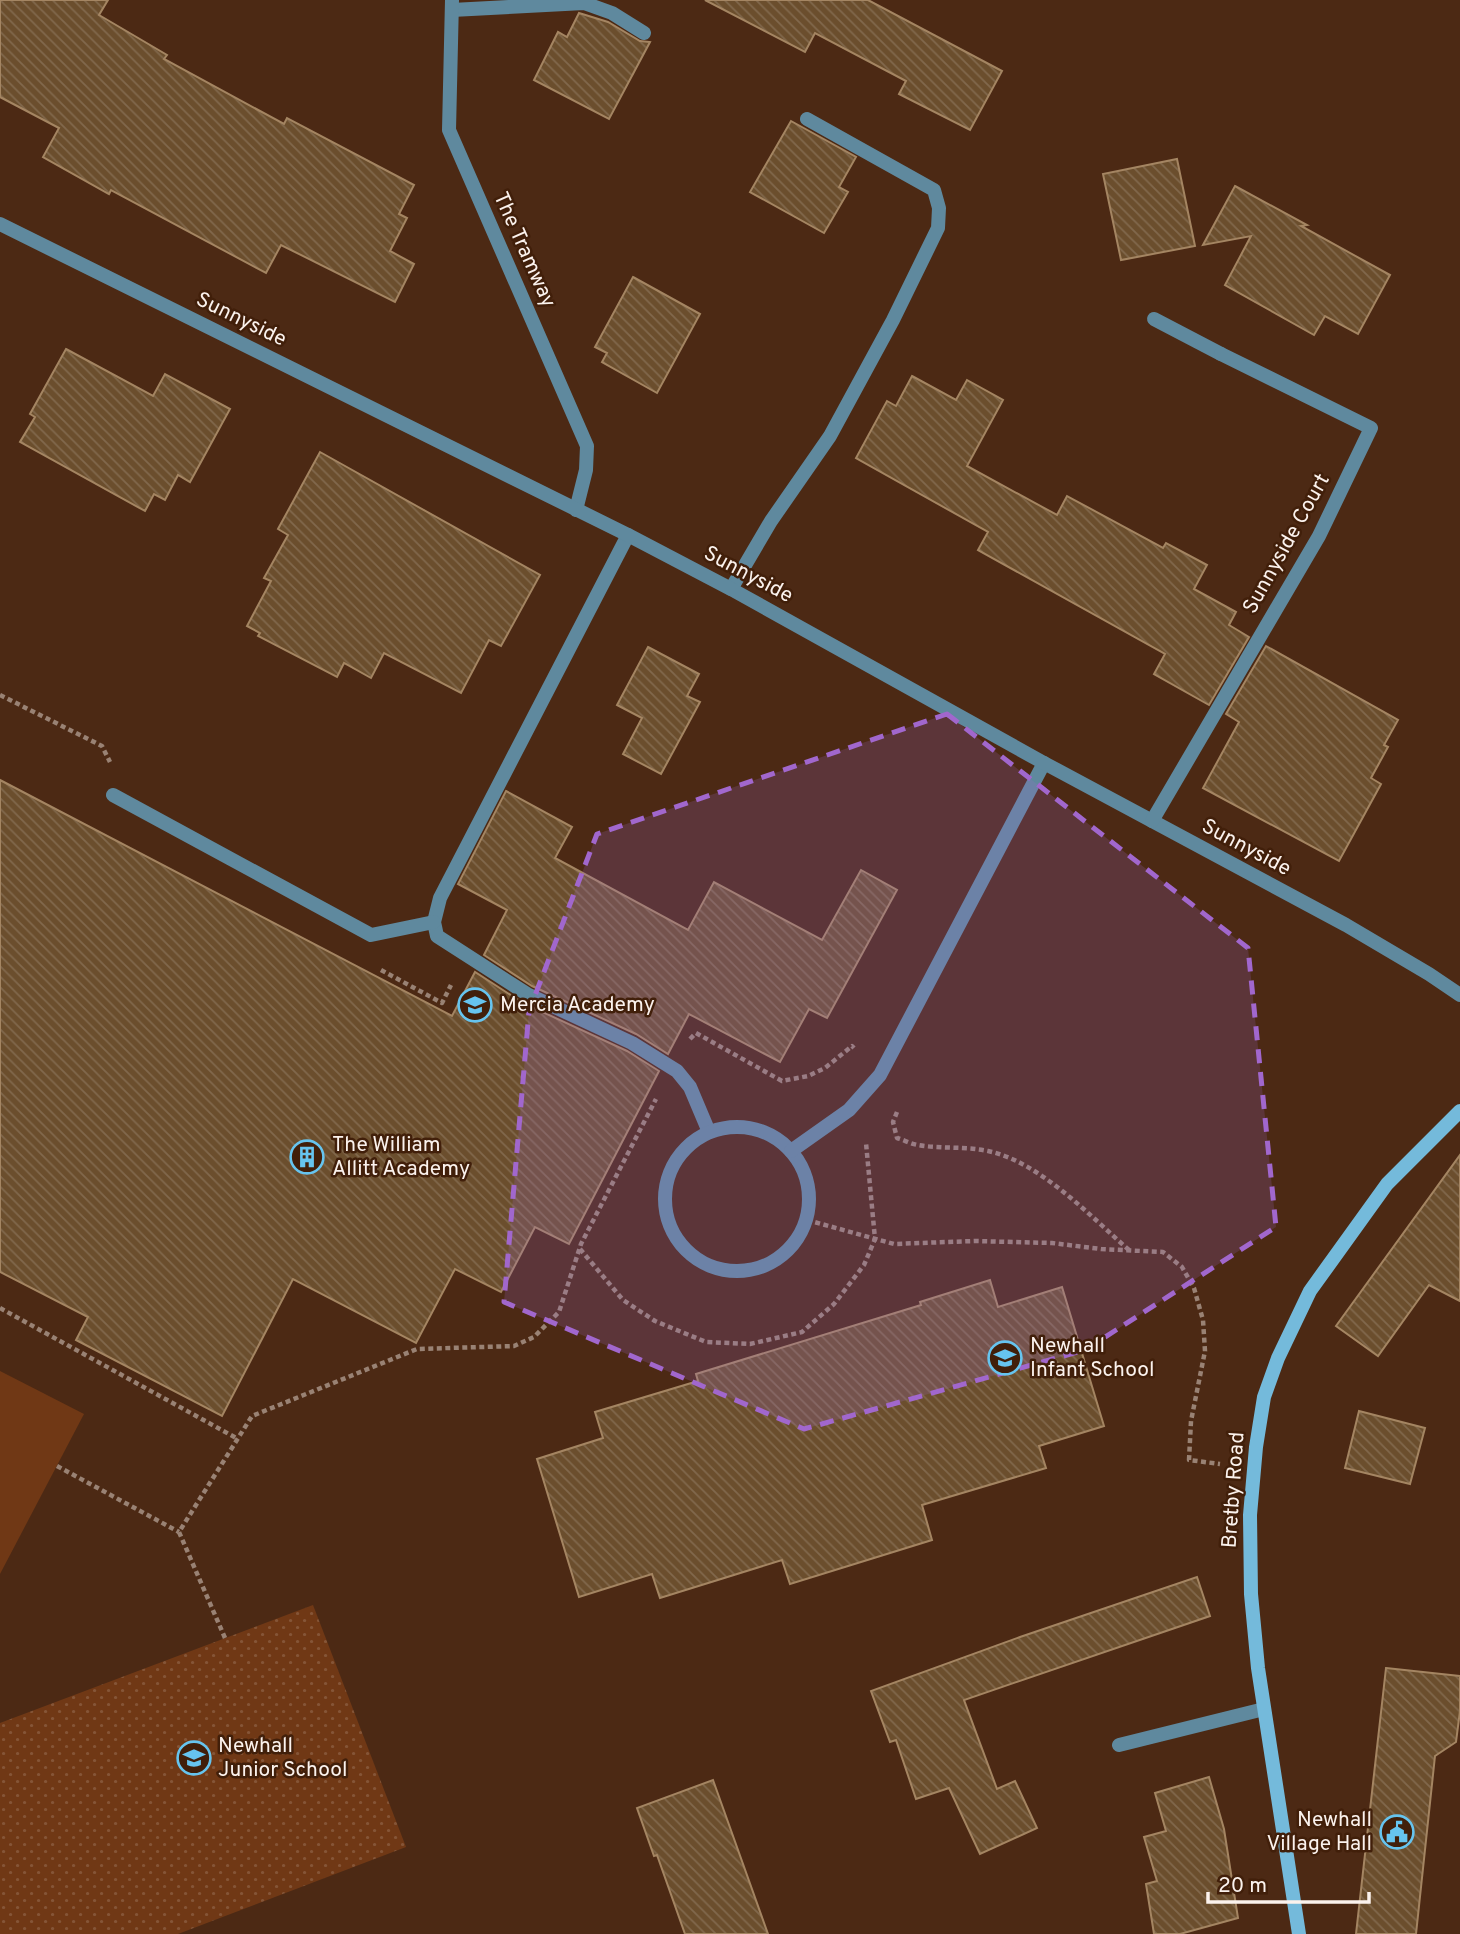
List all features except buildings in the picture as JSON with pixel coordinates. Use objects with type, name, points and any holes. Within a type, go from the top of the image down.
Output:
[{"type":"street","points":[[452,5],[584,3],[612,13],[644,33]]},
{"type":"street","name":"The Tramway","points":[[452,5],[449,130],[587,446],[586,470],[576,510]]},
{"type":"street","points":[[731,589],[771,521],[830,436],[938,228],[939,208],[934,190],[807,119]]},
{"type":"street","name":"Sunnyside","points":[[0,224],[628,535],[731,589],[1044,763],[1346,925],[1460,995]]},
{"type":"street","name":"Sunnyside Court","points":[[1152,821],[1319,536],[1371,428],[1154,319]]},
{"type":"street","points":[[628,535],[440,898],[434,922],[437,936],[527,994],[632,1043],[677,1071],[690,1087],[709,1132]]},
{"type":"street","points":[[791,1151],[849,1110],[880,1075],[1044,763]]},
{"type":"street","points":[[113,795],[371,935],[434,922]]},
{"type":"street","name":"Bretby Road","points":[[1299,1934],[1264,1709],[1251,1594],[1250,1515],[1264,1397],[1278,1358],[1310,1291],[1387,1184],[1460,1111]]},
{"type":"street","points":[[731,1126],[753,1128],[774,1136],[791,1151],[802,1166],[810,1202],[807,1220],[788,1252],[757,1270],[720,1270],[703,1263],[676,1239],[668,1223],[664,1205],[665,1186],[670,1169],[680,1153],[709,1132],[731,1126]]},
{"type":"street","points":[[1119,1745],[1264,1709]]},
{"type":"path","points":[[179,1532],[252,1416],[417,1349],[514,1346],[534,1337],[559,1312],[580,1248],[657,1098],[653,1080],[696,1033],[782,1081],[808,1076],[825,1068],[852,1046],[880,1075],[906,1094],[893,1122],[884,1129]]},
{"type":"path","points":[[893,1122],[897,1138],[918,1145],[958,1146],[991,1152],[1021,1164],[1059,1189],[1129,1250]]},
{"type":"path","points":[[580,1248],[623,1300],[655,1321],[706,1342],[750,1344],[802,1332],[834,1304],[864,1265],[875,1239],[866,1142],[875,1135]]},
{"type":"path","points":[[807,1220],[894,1244],[974,1241],[1052,1243],[1163,1252],[1182,1267],[1195,1288],[1203,1320],[1205,1351],[1191,1421],[1188,1460],[1254,1468]]},
{"type":"path","points":[[0,1308],[238,1438]]},
{"type":"path","points":[[57,1466],[179,1532],[225,1638]]},
{"type":"highlighted area","points":[[947,714],[1248,948],[1276,1227],[1085,1350],[804,1429],[504,1302],[529,1011],[597,834]]},
{"type":"shaded area","points":[[0,1371],[84,1414],[0,1574]]},
{"type":"shaded area","name":"Newhall Junior School","points":[[313,1605],[406,1847],[178,1934],[0,1934],[0,1723]]},
{"type":"place","name":"Mercia Academy","points":[[475,1005]]},
{"type":"place","name":"The William Allitt Academy","points":[[307,1157]]},
{"type":"place","name":"Newhall Infant School","points":[[1005,1358]]},
{"type":"place","name":"Newhall Junior School","points":[[194,1758]]},
{"type":"place","name":"Newhall Village Hall","points":[[1397,1832]]}]
